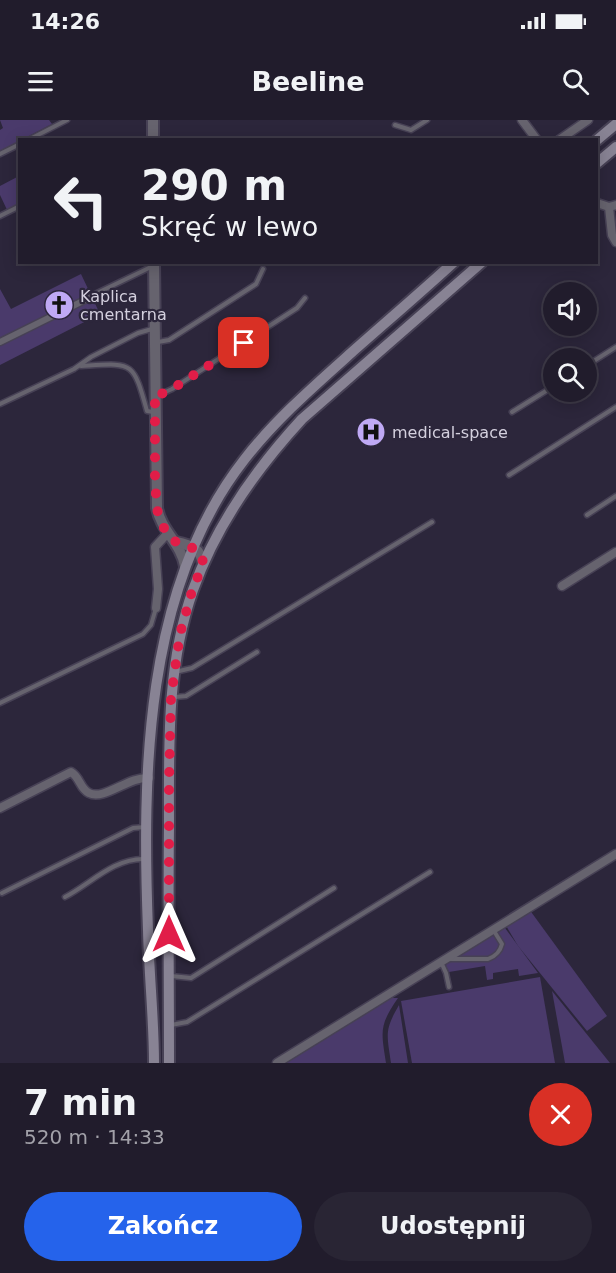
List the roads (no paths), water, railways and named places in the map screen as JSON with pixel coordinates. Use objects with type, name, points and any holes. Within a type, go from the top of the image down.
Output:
[{"type":"main road","points":[[598,139],[616,124]]},
{"type":"main road","points":[[598,163],[616,147]]},
{"type":"main road","points":[[154,1063],[147,912],[149,778],[152,731],[162,652],[169,615],[185,566],[226,485],[244,460],[283,416],[452,264]]},
{"type":"main road","points":[[170,1063],[171,697],[185,615],[203,564],[226,518],[276,447],[302,419],[480,264]]},
{"type":"main road","points":[[149,778],[159,775],[169,782]]},
{"type":"main road","points":[[147,912],[159,919],[169,914]]},
{"type":"street","points":[[153,120],[153,138]]},
{"type":"street","points":[[522,120],[536,138]]},
{"type":"street","points":[[562,138],[584,121]]},
{"type":"street","points":[[612,206],[612,236],[616,242]]},
{"type":"street","points":[[154,264],[157,508],[160,522],[167,534],[176,542],[185,566]]},
{"type":"street","points":[[0,342],[93,296]]},
{"type":"street","points":[[156,609],[158,589],[155,547],[167,534]]},
{"type":"street","points":[[176,542],[193,547],[200,553],[203,564]]},
{"type":"street","points":[[562,586],[616,552]]},
{"type":"street","points":[[0,808],[71,772],[78,777],[87,792],[97,795],[134,778],[149,778]]},
{"type":"street","points":[[277,1063],[616,854]]},
{"type":"lane","points":[[32,138],[67,120]]},
{"type":"lane","points":[[395,125],[411,130],[427,120]]},
{"type":"lane","points":[[0,154],[18,145]]},
{"type":"lane","points":[[0,216],[18,207]]},
{"type":"lane","points":[[93,296],[154,264]]},
{"type":"lane","points":[[155,342],[169,340],[256,284],[263,269]]},
{"type":"lane","points":[[155,393],[161,394],[182,383],[297,308],[305,298]]},
{"type":"lane","points":[[0,404],[80,366],[91,357],[119,342],[155,328]]},
{"type":"lane","points":[[597,359],[616,348]]},
{"type":"lane","points":[[80,366],[120,364],[131,368],[139,383],[147,411],[155,412]]},
{"type":"lane","points":[[512,412],[543,393]]},
{"type":"lane","points":[[509,474],[616,407]]},
{"type":"lane","points":[[587,515],[616,496]]},
{"type":"lane","points":[[174,672],[192,668],[432,522]]},
{"type":"lane","points":[[0,703],[143,634],[151,625],[156,609]]},
{"type":"lane","points":[[171,697],[186,696],[257,652]]},
{"type":"lane","points":[[2,893],[133,828],[147,827]]},
{"type":"lane","points":[[65,897],[84,887],[91,879],[128,860],[147,860]]},
{"type":"lane","points":[[169,1025],[187,1022],[430,872]]},
{"type":"lane","points":[[169,975],[191,978],[334,888]]},
{"type":"lane","points":[[449,987],[443,960],[493,957],[498,953],[502,944],[493,929]]},
{"type":"place","name":"Kaplica cmentarna","points":[[59,305]]},
{"type":"place","name":"medical-space","points":[[371,432]]}]
